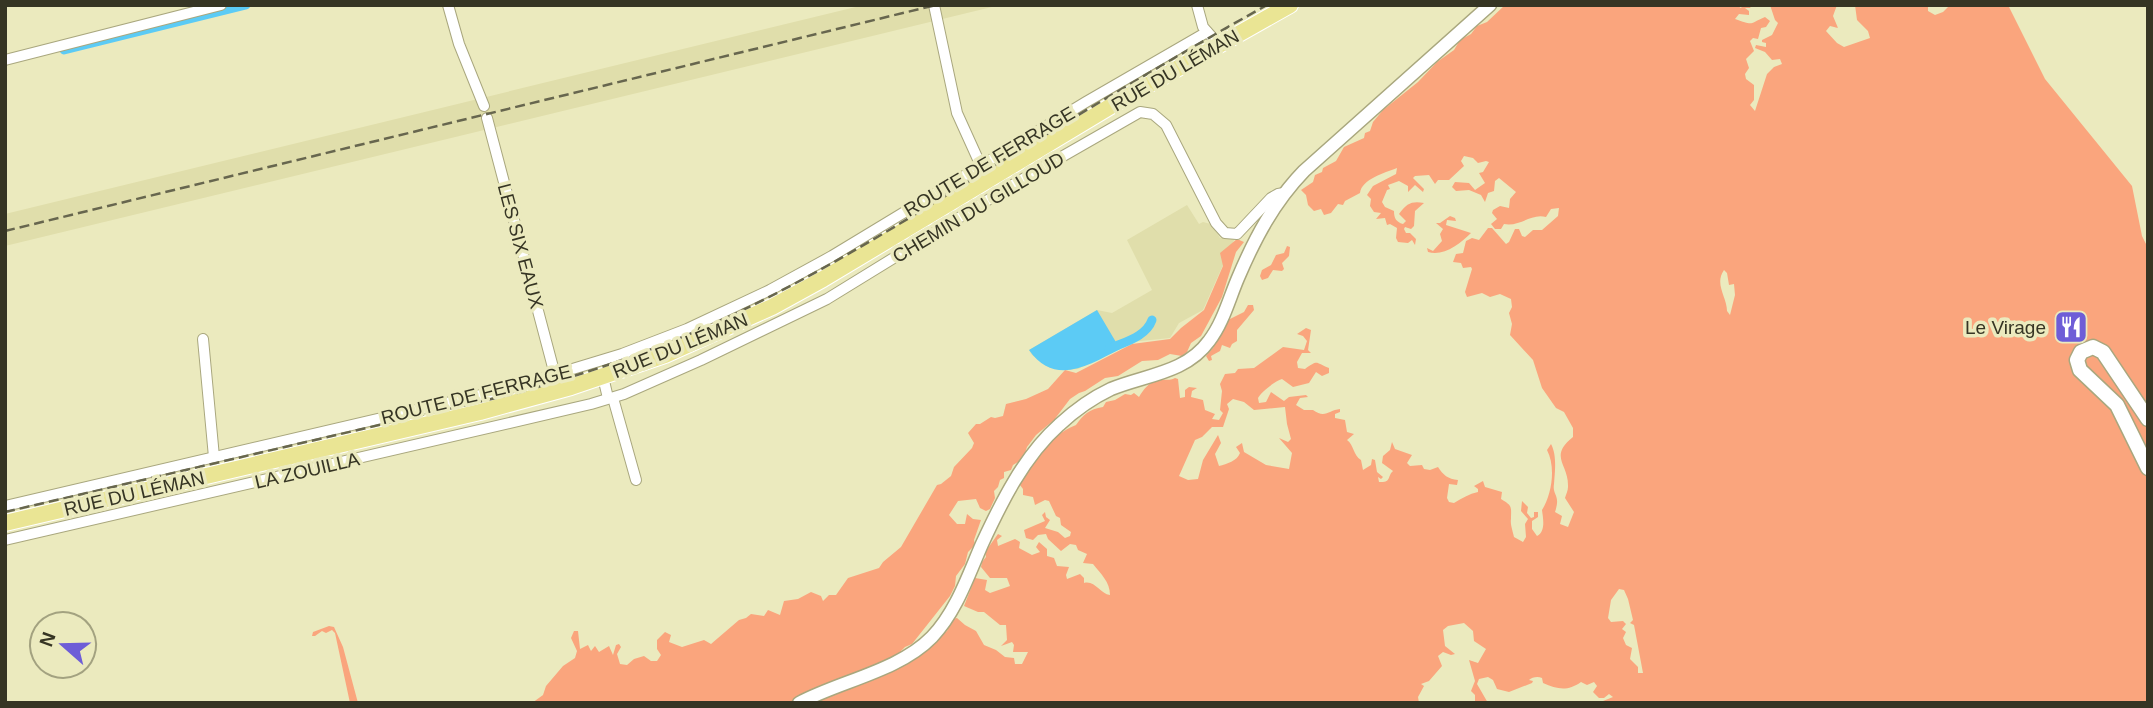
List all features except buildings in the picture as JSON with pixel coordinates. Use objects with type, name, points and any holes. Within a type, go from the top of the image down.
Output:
[{"type":"main road","name":"RUE DU LÉMAN","points":[[5,523],[480,412],[603,377],[675,350],[772,307],[872,251],[1111,106],[1212,39],[1290,5]]},
{"type":"main road","points":[[2148,419],[2103,352],[2093,347],[2081,352],[2077,360],[2080,370],[2117,405],[2148,468]]},
{"type":"street","points":[[5,60],[220,5]]},
{"type":"street","points":[[448,5],[459,44],[484,106]]},
{"type":"street","points":[[934,5],[957,113],[981,166]]},
{"type":"street","points":[[1197,5],[1212,39]]},
{"type":"street","points":[[799,703],[910,654],[932,637],[960,594],[998,511],[1040,444],[1067,418],[1099,396],[1122,385],[1173,368],[1205,346],[1217,327],[1260,230],[1284,193],[1304,171],[1490,5]]},
{"type":"street","name":"ROUTE DE FERRAGE","points":[[5,506],[478,396],[622,354],[687,329],[836,254],[1096,96],[1212,39]]},
{"type":"street","name":"CHEMIN DU GILLOUD","points":[[611,398],[701,360],[827,299],[1134,114],[1153,114],[1166,125],[1216,223],[1226,233],[1232,235],[1240,232],[1274,196],[1284,193]]},
{"type":"street","name":"LES SIX EAUX","points":[[487,117],[555,375]]},
{"type":"street","points":[[203,339],[214,457]]},
{"type":"street","points":[[603,377],[636,480]]},
{"type":"street","name":"LA ZOUILLA","points":[[5,540],[611,398]]},
{"type":"shaded area","points":[[864,5],[1000,5],[5,246],[5,214]]},
{"type":"shaded area","points":[[1505,5],[1736,5],[1741,8],[1743,5],[1752,5],[1745,8],[1749,15],[1739,14],[1735,19],[1751,23],[1765,17],[1770,21],[1766,27],[1761,28],[1758,39],[1753,38],[1750,41],[1754,51],[1746,59],[1749,68],[1745,74],[1746,79],[1754,85],[1754,100],[1750,105],[1755,111],[1767,74],[1782,64],[1780,59],[1772,60],[1765,52],[1755,48],[1756,45],[1766,47],[1762,40],[1772,35],[1778,23],[1770,5],[1837,5],[1833,16],[1838,28],[1830,26],[1826,31],[1844,47],[1870,38],[1868,31],[1857,20],[1855,5],[1928,5],[1928,11],[1935,15],[1950,5],[2008,5],[2045,79],[2132,186],[2142,236],[2148,248],[2148,703],[1598,703],[1613,697],[1609,694],[1599,698],[1593,692],[1597,686],[1594,682],[1587,685],[1581,682],[1562,688],[1543,683],[1542,678],[1537,677],[1529,680],[1533,681],[1532,683],[1509,692],[1497,689],[1493,680],[1488,677],[1479,679],[1477,684],[1488,703],[1475,703],[1475,695],[1471,691],[1475,681],[1469,660],[1478,663],[1486,649],[1474,641],[1473,631],[1464,623],[1448,626],[1443,630],[1445,646],[1455,654],[1443,652],[1438,656],[1442,666],[1429,681],[1421,684],[1424,686],[1418,697],[1419,703],[532,703],[543,695],[546,686],[563,666],[575,658],[577,651],[571,638],[574,631],[578,631],[580,649],[588,645],[591,651],[595,646],[599,652],[609,646],[613,655],[616,645],[619,644],[621,647],[617,654],[620,664],[627,665],[644,656],[651,661],[657,661],[661,655],[657,649],[657,640],[665,632],[671,635],[669,642],[682,647],[704,640],[711,644],[739,620],[751,614],[764,616],[768,610],[780,615],[784,601],[798,599],[811,592],[821,596],[823,601],[829,595],[836,595],[848,578],[879,568],[901,547],[937,485],[951,476],[954,467],[972,448],[974,443],[968,433],[976,424],[991,417],[1003,416],[1006,404],[1048,389],[1065,370],[1076,373],[1132,344],[1170,339],[1204,310],[1223,266],[1220,253],[1237,239],[1244,242],[1236,252],[1222,297],[1201,336],[1191,343],[1187,352],[1182,356],[1170,354],[1158,360],[1142,361],[1118,376],[1105,378],[1079,393],[1036,435],[1027,447],[1023,459],[1013,465],[1011,470],[1004,472],[1004,478],[994,491],[995,498],[990,509],[986,511],[980,508],[976,499],[958,501],[949,515],[957,524],[965,524],[967,514],[973,519],[981,520],[974,540],[975,545],[968,552],[965,564],[956,576],[950,596],[912,644],[901,651],[905,661],[917,658],[947,631],[952,619],[957,618],[976,631],[984,645],[1005,657],[1014,658],[1015,664],[1022,664],[1028,652],[1013,652],[1012,642],[1001,646],[1007,640],[1006,625],[1000,625],[984,612],[964,606],[975,578],[987,580],[985,590],[990,593],[1010,586],[1007,578],[990,578],[981,567],[986,557],[985,552],[998,534],[1002,536],[997,540],[998,546],[1015,539],[1020,542],[1019,548],[1032,555],[1040,552],[1036,547],[1039,542],[1047,549],[1047,556],[1054,558],[1057,566],[1069,567],[1067,579],[1080,574],[1084,583],[1091,583],[1110,595],[1104,578],[1093,564],[1083,563],[1087,554],[1078,550],[1076,545],[1070,544],[1061,551],[1046,534],[1038,535],[1033,540],[1026,538],[1024,530],[1045,521],[1042,515],[1045,512],[1050,520],[1045,528],[1058,532],[1065,538],[1070,536],[1071,532],[1061,525],[1060,518],[1056,516],[1049,501],[1035,505],[1033,497],[1023,495],[1020,485],[1036,458],[1050,442],[1076,425],[1087,413],[1125,394],[1134,393],[1139,397],[1146,387],[1157,380],[1178,379],[1180,398],[1185,397],[1185,390],[1189,387],[1197,388],[1192,391],[1191,397],[1203,400],[1205,410],[1215,414],[1212,419],[1219,420],[1223,413],[1220,410],[1220,384],[1225,374],[1235,373],[1238,369],[1254,368],[1283,347],[1304,350],[1307,341],[1297,334],[1306,328],[1311,330],[1308,350],[1311,353],[1302,353],[1297,362],[1298,368],[1305,369],[1317,363],[1329,368],[1329,373],[1322,376],[1316,372],[1309,383],[1293,387],[1282,379],[1279,380],[1262,393],[1258,398],[1259,403],[1266,402],[1271,392],[1284,401],[1289,397],[1306,395],[1308,397],[1300,398],[1296,405],[1304,410],[1324,414],[1340,409],[1335,418],[1345,420],[1347,432],[1354,434],[1347,440],[1361,460],[1363,470],[1371,465],[1372,459],[1375,460],[1377,472],[1383,477],[1378,477],[1379,482],[1388,480],[1393,471],[1382,463],[1383,456],[1390,450],[1392,442],[1395,449],[1412,455],[1407,463],[1410,466],[1422,465],[1424,469],[1430,470],[1438,467],[1446,476],[1458,480],[1457,485],[1449,484],[1449,502],[1454,503],[1478,492],[1474,486],[1483,481],[1485,487],[1502,492],[1501,499],[1511,507],[1514,537],[1523,542],[1528,519],[1521,511],[1522,501],[1528,507],[1527,513],[1531,518],[1534,517],[1534,512],[1538,512],[1538,517],[1532,521],[1532,529],[1537,536],[1543,528],[1542,510],[1552,480],[1547,450],[1551,444],[1555,458],[1555,512],[1562,516],[1560,524],[1568,527],[1574,512],[1565,498],[1568,488],[1561,456],[1562,450],[1573,437],[1573,428],[1564,412],[1556,408],[1542,388],[1533,360],[1510,335],[1511,299],[1500,294],[1490,297],[1482,293],[1467,297],[1465,292],[1472,269],[1463,268],[1461,263],[1453,262],[1456,254],[1463,253],[1466,241],[1472,238],[1479,240],[1488,228],[1492,228],[1506,244],[1515,229],[1519,229],[1525,237],[1533,230],[1542,230],[1558,216],[1559,208],[1551,209],[1546,217],[1504,224],[1501,229],[1495,229],[1491,224],[1497,219],[1492,213],[1493,210],[1500,206],[1509,208],[1510,199],[1516,192],[1499,178],[1495,181],[1494,191],[1488,193],[1485,202],[1481,195],[1469,190],[1456,191],[1452,187],[1455,182],[1469,183],[1475,190],[1485,183],[1479,173],[1483,172],[1489,162],[1478,163],[1473,158],[1464,156],[1461,161],[1464,166],[1449,180],[1438,180],[1435,184],[1429,175],[1415,176],[1413,178],[1424,189],[1423,192],[1415,185],[1408,192],[1408,186],[1399,181],[1388,185],[1390,189],[1382,202],[1385,207],[1394,211],[1396,219],[1403,224],[1406,221],[1399,214],[1405,207],[1413,203],[1424,203],[1415,211],[1414,226],[1404,229],[1416,239],[1415,245],[1412,240],[1408,243],[1398,242],[1397,228],[1387,225],[1385,218],[1376,219],[1381,213],[1374,212],[1370,206],[1371,199],[1367,195],[1373,186],[1396,174],[1397,168],[1369,180],[1360,193],[1324,215],[1321,209],[1314,211],[1308,205],[1306,195],[1301,190],[1313,182],[1315,175],[1322,172],[1323,168],[1336,161],[1344,147],[1364,138],[1383,110],[1454,50],[1460,40],[1471,34],[1477,26],[1487,22]],"holes":[[[1724,270],[1729,285],[1734,284],[1735,295],[1730,315],[1720,280]],[[1233,399],[1244,402],[1254,410],[1285,407],[1291,439],[1288,442],[1279,438],[1292,453],[1289,469],[1266,465],[1244,452],[1242,443],[1236,447],[1240,453],[1237,458],[1219,466],[1215,454],[1221,443],[1218,435],[1203,460],[1198,479],[1188,480],[1179,476],[1195,440],[1212,427],[1223,427],[1229,409],[1227,404]],[[1619,589],[1624,590],[1643,673],[1638,673],[1638,667],[1630,659],[1632,648],[1626,645],[1623,638],[1626,632],[1622,629],[1626,624],[1623,621],[1611,622],[1608,618],[1611,600]]]},
{"type":"shaded area","points":[[1187,205],[1199,224],[1211,224],[1220,238],[1235,238],[1203,310],[1179,323],[1170,338],[1131,342],[1078,369],[1050,368],[1032,355],[1029,350],[1097,310],[1112,313],[1152,290],[1127,240]]},
{"type":"shaded area","points":[[1450,216],[1456,221],[1447,220],[1446,225],[1471,233],[1445,251],[1428,252],[1427,248],[1433,251],[1442,241],[1440,234],[1443,229],[1436,223]]},
{"type":"shaded area","points":[[1287,246],[1290,247],[1289,256],[1282,263],[1284,269],[1273,270],[1268,278],[1262,280],[1262,270],[1271,265],[1276,255],[1284,253]]},
{"type":"shaded area","points":[[1248,305],[1253,305],[1254,310],[1237,330],[1237,341],[1230,348],[1222,345],[1220,351],[1211,356],[1212,360],[1209,361],[1206,356],[1228,320],[1244,312]]},
{"type":"shaded area","points":[[329,626],[334,627],[343,647],[358,703],[350,703],[335,633],[332,630],[326,633],[322,631],[312,636],[313,632]]},
{"type":"water","points":[[1097,310],[1120,349],[1084,366],[1061,370],[1050,368],[1029,350]]},
{"type":"waterway","points":[[64,50],[246,5]]},
{"type":"waterway","points":[[1109,349],[1140,335],[1152,320]]},
{"type":"railway","points":[[5,231],[936,5]]},
{"type":"railway","points":[[5,512],[517,393],[597,369],[675,340],[759,302],[825,267],[1267,5]]},
{"type":"place","name":"Le Virage","points":[[2071,327]]}]
